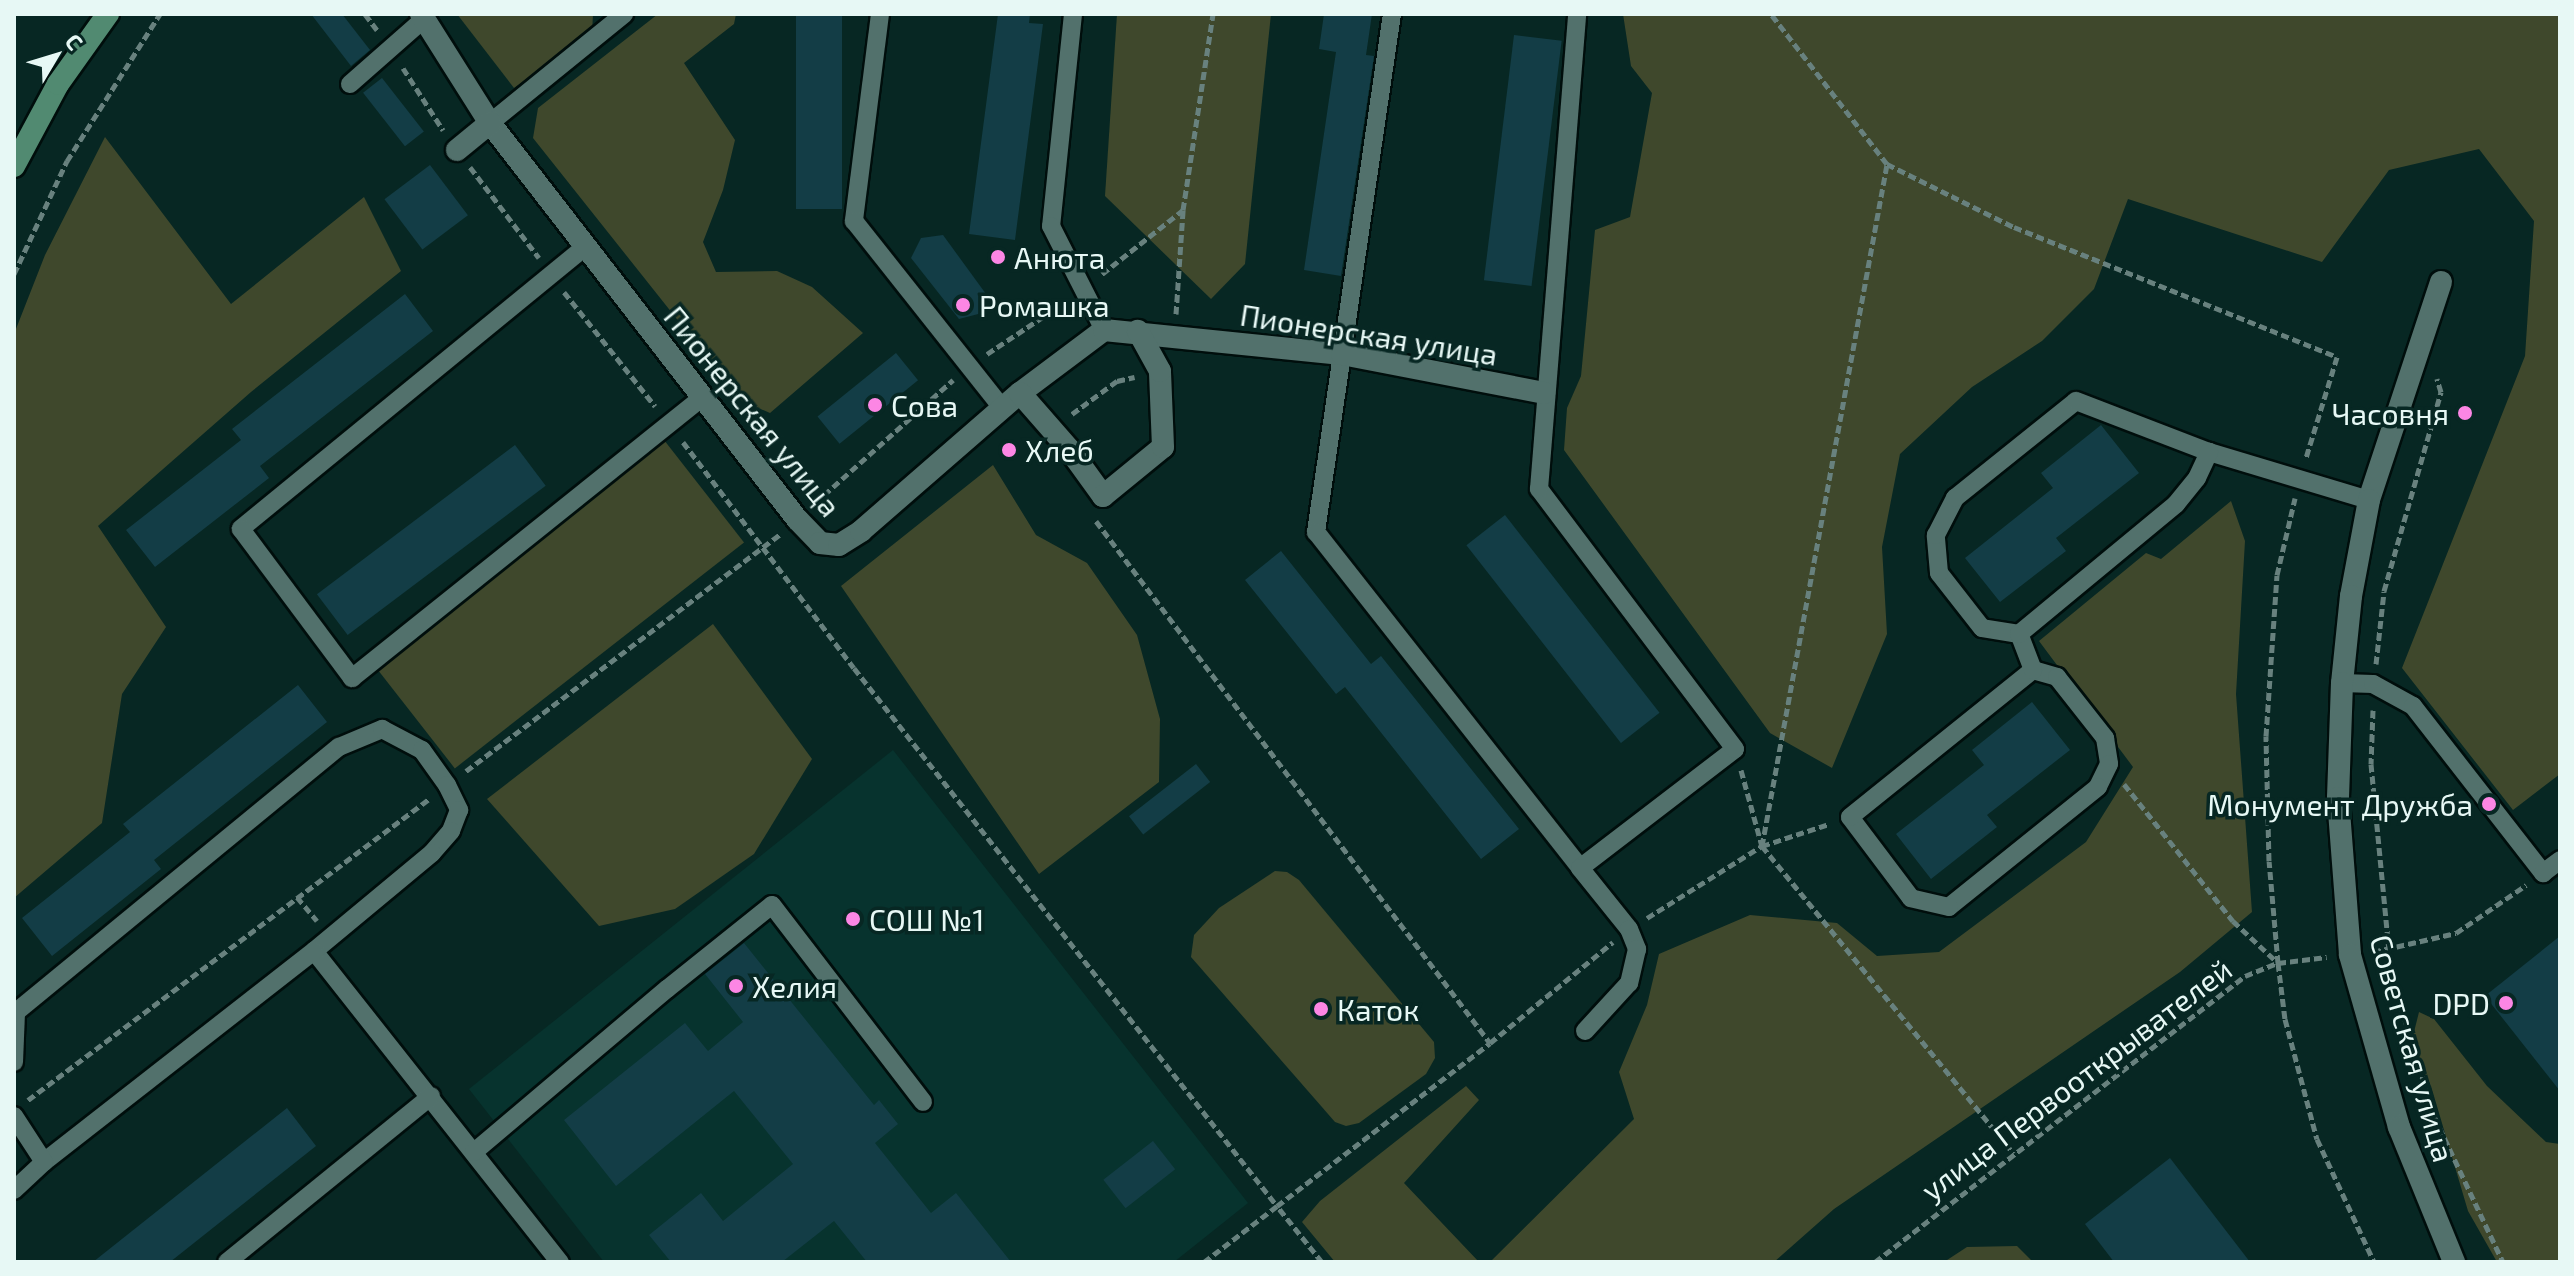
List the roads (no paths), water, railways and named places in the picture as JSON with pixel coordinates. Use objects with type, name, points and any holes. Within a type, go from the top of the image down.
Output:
[{"type":"main road","points":[[14,166],[58,84],[108,14]]},
{"type":"street","name":"Пионерская улица","points":[[422,16],[490,123],[797,519],[820,543],[839,545],[861,531],[1020,393],[1104,330],[1138,331],[1342,354],[1544,393]]},
{"type":"street","points":[[457,150],[490,123]]},
{"type":"street","name":"Советская улица","points":[[2441,282],[2369,500],[2351,596],[2342,683],[2338,798],[2350,955],[2399,1127],[2454,1262]]},
{"type":"street","points":[[1020,393],[1069,449],[1103,496],[1163,447],[1160,371],[1138,331]]},
{"type":"lane","points":[[490,123],[622,14]]},
{"type":"lane","points":[[880,14],[854,221],[1003,409]]},
{"type":"lane","points":[[1073,14],[1051,226],[1104,330]]},
{"type":"lane","points":[[1392,14],[1316,532],[1629,929],[1637,949],[1629,983],[1585,1031]]},
{"type":"lane","points":[[1577,14],[1544,393],[1539,489],[1735,749],[1580,868]]},
{"type":"lane","points":[[350,84],[422,16]]},
{"type":"lane","points":[[585,247],[241,529],[352,678],[703,397]]},
{"type":"lane","points":[[2209,452],[2197,478],[2176,504],[2019,634],[1982,628],[1939,573],[1936,535],[1955,498],[2076,401],[2209,452],[2369,500]]},
{"type":"lane","points":[[2019,634],[2033,670]]},
{"type":"lane","points":[[2033,670],[2057,677],[2105,738],[2109,764],[2098,787],[1949,907],[1911,898],[1850,817],[2033,670]]},
{"type":"lane","points":[[2342,683],[2373,684],[2413,706],[2543,873],[2560,860]]},
{"type":"lane","points":[[14,1062],[16,1012],[339,747],[382,729],[422,750],[447,785],[459,810],[451,831],[432,853],[314,951],[44,1162],[14,1190]]},
{"type":"lane","points":[[474,1152],[772,905],[923,1102]]},
{"type":"lane","points":[[314,951],[560,1262]]},
{"type":"lane","points":[[227,1262],[431,1096]]},
{"type":"lane","points":[[14,1116],[44,1162]]},
{"type":"place","name":"Анюта","points":[[998,257]]},
{"type":"place","name":"Ромашка","points":[[963,305]]},
{"type":"place","name":"Сова","points":[[875,405]]},
{"type":"place","name":"Часовня","points":[[2465,413]]},
{"type":"place","name":"Хлеб","points":[[1009,450]]},
{"type":"place","name":"Монумент Дружба","points":[[2489,804]]},
{"type":"place","name":"СОШ №1","points":[[853,919]]},
{"type":"place","name":"Хелия","points":[[736,986]]},
{"type":"place","name":"DPD","points":[[2506,1003]]},
{"type":"place","name":"Каток","points":[[1321,1009]]}]
